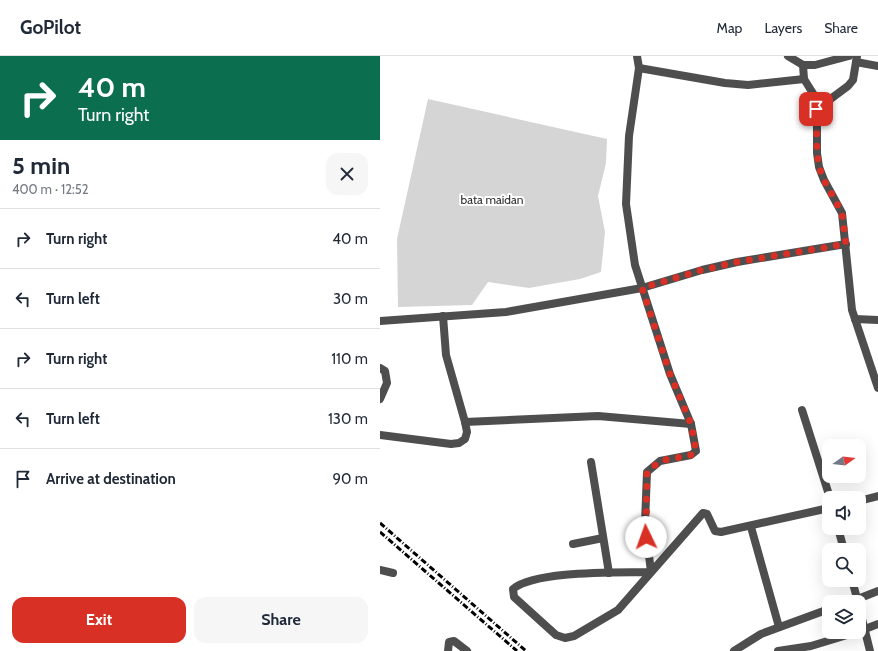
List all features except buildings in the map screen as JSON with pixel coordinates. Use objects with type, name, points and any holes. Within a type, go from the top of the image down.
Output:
[{"type":"street","points":[[637,56],[638,68],[629,136],[626,204],[635,265],[670,374],[691,424],[696,451],[694,454],[660,461],[647,472],[645,522],[651,572]]},
{"type":"street","points":[[788,56],[803,65],[815,65],[849,56]]},
{"type":"street","points":[[816,109],[848,86],[853,80],[857,59],[878,66]]},
{"type":"street","points":[[803,65],[804,79],[814,96],[819,167],[824,180],[842,213],[852,310],[878,388]]},
{"type":"street","points":[[638,68],[740,84],[782,82],[804,79]]},
{"type":"street","points":[[380,321],[506,312],[642,288],[702,270],[737,262],[846,244]]},
{"type":"street","points":[[380,435],[451,444],[459,443],[465,439],[467,432],[465,422],[446,355],[443,316]]},
{"type":"street","points":[[855,319],[878,320]]},
{"type":"street","points":[[380,368],[385,371],[387,375],[386,388],[380,399]]},
{"type":"street","points":[[802,410],[828,491]]},
{"type":"street","points":[[465,422],[598,416],[691,424]]},
{"type":"street","points":[[591,462],[609,573]]},
{"type":"street","points":[[866,499],[878,496]]},
{"type":"street","points":[[651,572],[589,573],[532,579],[518,585],[513,589],[512,593],[514,597],[556,635],[565,638],[574,636],[618,610],[703,513],[707,514],[714,529],[718,532],[751,527],[822,510]]},
{"type":"street","points":[[751,527],[779,627]]},
{"type":"street","points":[[572,544],[603,538]]},
{"type":"street","points":[[380,570],[393,573]]},
{"type":"street","points":[[866,598],[878,591]]},
{"type":"street","points":[[734,651],[761,634],[822,612]]},
{"type":"street","points":[[866,627],[878,624]]},
{"type":"street","points":[[778,651],[811,646],[830,639]]},
{"type":"street","points":[[865,639],[870,651]]},
{"type":"street","points":[[448,651],[450,642],[454,641],[467,651]]},
{"type":"green space","name":"bata maidan","points":[[428,99],[607,139],[606,163],[598,196],[605,232],[601,272],[580,279],[529,288],[488,282],[472,305],[398,307],[397,239]]},
{"type":"railway","points":[[380,523],[526,651]]},
{"type":"railway","points":[[380,532],[517,651]]},
{"type":"route","points":[[646,537],[645,522],[647,472],[660,461],[691,455],[696,451],[691,424],[670,374],[642,288],[702,270],[737,262],[846,244],[842,213],[824,180],[819,167],[817,153],[818,120],[816,109]]}]
